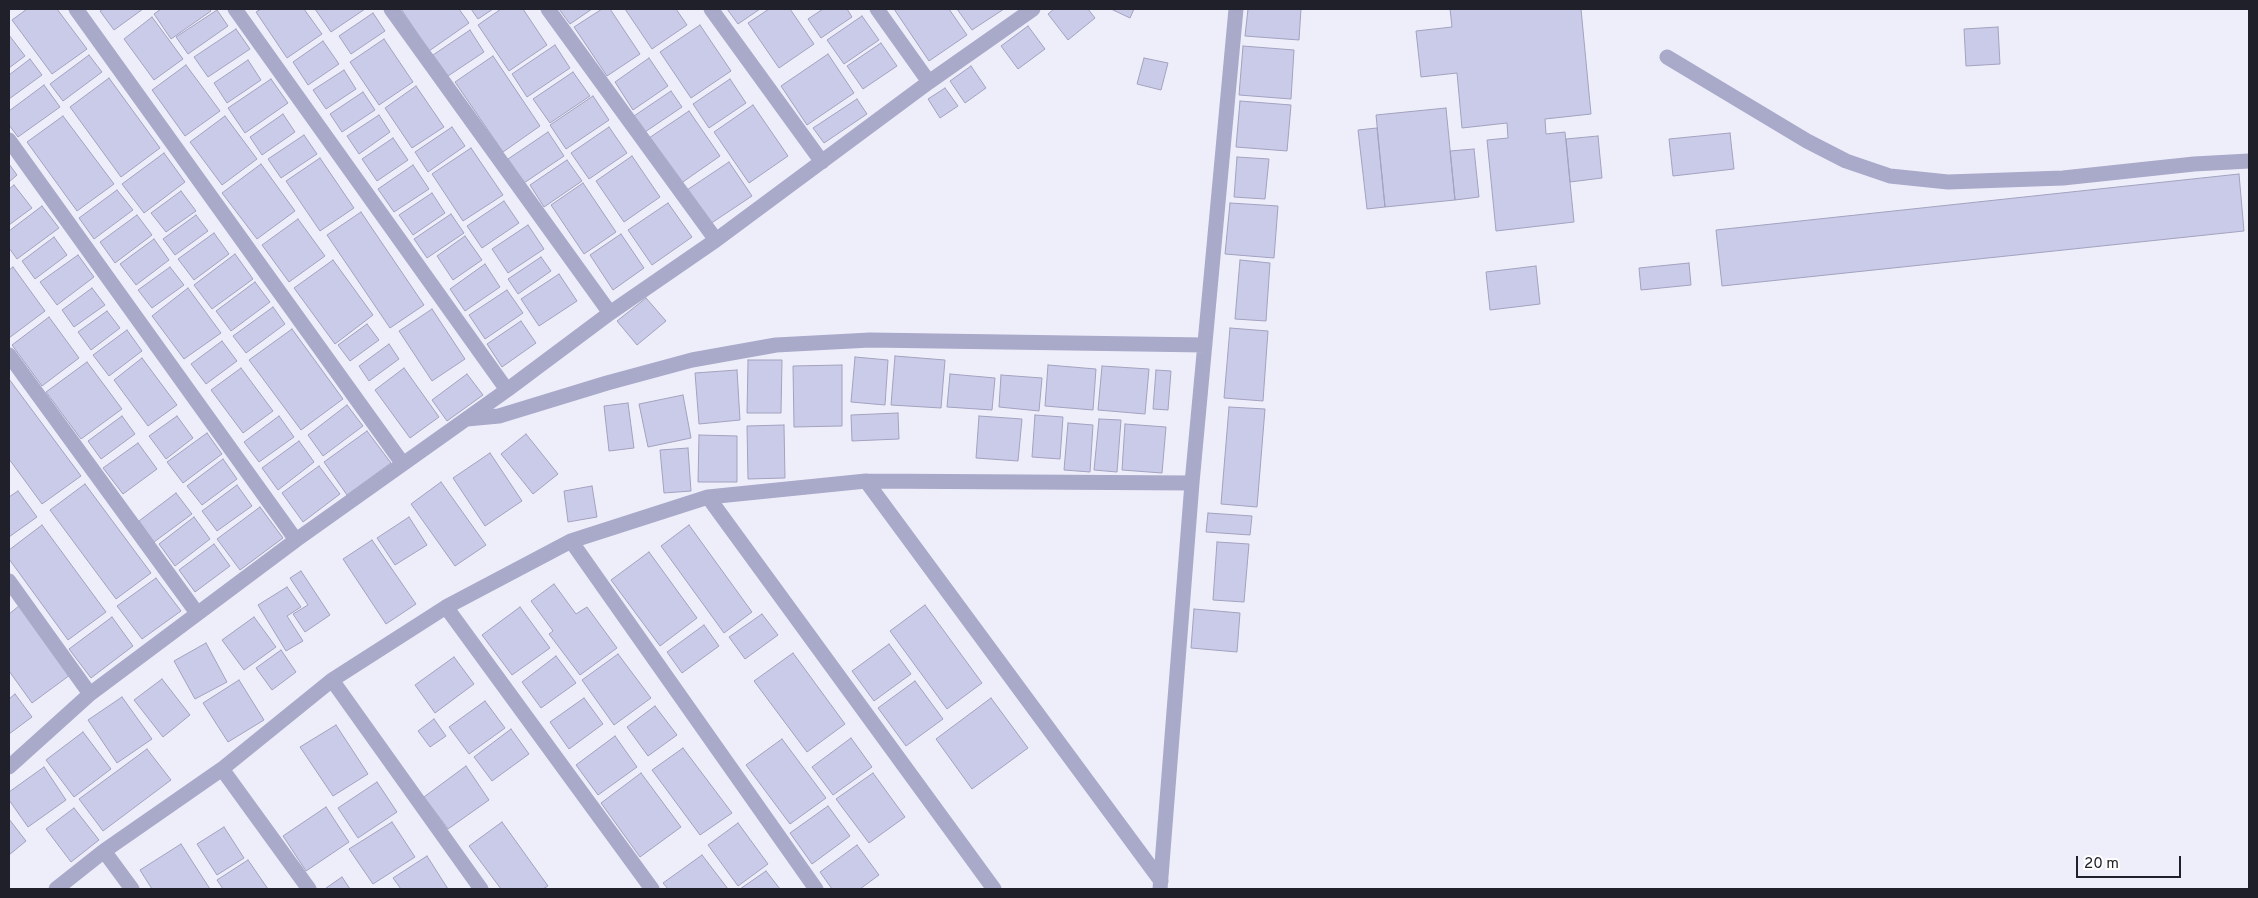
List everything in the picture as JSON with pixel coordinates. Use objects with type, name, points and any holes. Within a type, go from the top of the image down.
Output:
[{"type":"street","points":[[76,9],[403,464]]},
{"type":"street","points":[[234,9],[507,390]]},
{"type":"street","points":[[391,9],[610,312]]},
{"type":"street","points":[[548,9],[716,240]]},
{"type":"street","points":[[711,9],[822,162]]},
{"type":"street","points":[[877,9],[929,82]]},
{"type":"street","points":[[9,766],[90,694],[197,613],[507,390],[610,312],[716,240],[929,82],[1033,9]]},
{"type":"street","points":[[1161,885],[1192,483],[1236,9]]},
{"type":"street","points":[[1667,58],[1807,141],[1846,161],[1890,176],[1948,182],[2063,178],[2194,164],[2249,161]]},
{"type":"street","points":[[9,140],[296,540]]},
{"type":"street","points":[[467,419],[499,416],[607,383],[692,360],[776,345],[870,340],[1205,345]]},
{"type":"street","points":[[9,355],[197,613]]},
{"type":"street","points":[[56,889],[104,851],[222,769],[332,680],[446,607],[571,541],[708,496],[866,481],[1192,483]]},
{"type":"street","points":[[866,481],[1161,885]]},
{"type":"street","points":[[708,496],[994,889]]},
{"type":"street","points":[[571,541],[816,889]]},
{"type":"street","points":[[9,581],[90,694]]},
{"type":"street","points":[[446,607],[652,889]]},
{"type":"street","points":[[332,680],[481,889]]},
{"type":"street","points":[[222,769],[309,889]]},
{"type":"street","points":[[104,851],[132,889]]},
{"type":"building","points":[[27,9],[57,9],[87,49],[52,74],[12,20]]},
{"type":"building","points":[[103,9],[143,9],[114,30],[100,11]]},
{"type":"building","points":[[161,9],[209,9],[211,11],[171,39],[154,14]]},
{"type":"building","points":[[261,9],[304,9],[322,34],[287,58],[256,12]]},
{"type":"building","points":[[315,9],[365,9],[331,32]]},
{"type":"building","points":[[401,9],[459,9],[469,23],[429,51]]},
{"type":"building","points":[[471,9],[493,9],[478,19]]},
{"type":"building","points":[[501,9],[523,9],[547,45],[509,71],[478,25]]},
{"type":"building","points":[[559,9],[592,9],[570,24]]},
{"type":"building","points":[[602,9],[610,9],[640,54],[607,76],[574,27]]},
{"type":"building","points":[[625,9],[676,9],[687,25],[652,49]]},
{"type":"building","points":[[727,9],[760,9],[738,24]]},
{"type":"building","points":[[769,9],[790,9],[814,44],[779,68],[748,23]]},
{"type":"building","points":[[823,9],[847,9],[852,17],[821,38],[808,19]]},
{"type":"building","points":[[894,9],[949,9],[967,35],[929,61]]},
{"type":"building","points":[[957,9],[1004,9],[972,30]]},
{"type":"building","points":[[1054,9],[1088,9],[1095,18],[1068,40],[1048,14]]},
{"type":"building","points":[[1111,9],[1134,9],[1130,18]]},
{"type":"building","points":[[1248,9],[1301,9],[1299,40],[1245,36]]},
{"type":"building","points":[[1450,9],[1581,9],[1591,114],[1545,119],[1546,134],[1565,132],[1574,222],[1496,231],[1487,140],[1508,138],[1507,123],[1462,128],[1457,73],[1421,77],[1416,31],[1452,27]]},
{"type":"building","points":[[217,10],[228,26],[188,54],[176,37]]},
{"type":"building","points":[[373,13],[385,31],[351,54],[339,36]]},
{"type":"building","points":[[862,16],[879,40],[844,64],[827,40]]},
{"type":"building","points":[[152,17],[183,59],[154,80],[124,39]]},
{"type":"building","points":[[700,25],[731,71],[691,98],[660,52]]},
{"type":"building","points":[[1028,26],[1045,49],[1018,69],[1001,46]]},
{"type":"building","points":[[1998,27],[2000,64],[1966,66],[1964,29]]},
{"type":"building","points":[[236,29],[250,49],[208,77],[194,57]]},
{"type":"building","points":[[470,30],[484,52],[448,76],[433,55]]},
{"type":"building","points":[[9,35],[25,56],[9,68]]},
{"type":"building","points":[[384,39],[413,82],[379,105],[350,62]]},
{"type":"building","points":[[323,41],[339,64],[308,85],[293,62]]},
{"type":"building","points":[[881,43],[897,66],[863,89],[847,66]]},
{"type":"building","points":[[555,45],[570,68],[527,97],[512,74]]},
{"type":"building","points":[[1243,46],[1294,50],[1291,99],[1239,95]]},
{"type":"building","points":[[828,54],[854,93],[807,125],[781,86]]},
{"type":"building","points":[[89,55],[102,72],[63,101],[50,84]]},
{"type":"building","points":[[493,56],[540,126],[503,152],[455,82]]},
{"type":"building","points":[[649,58],[668,86],[633,110],[615,82]]},
{"type":"building","points":[[1144,58],[1168,63],[1161,90],[1137,84]]},
{"type":"building","points":[[30,59],[42,75],[9,99],[9,75]]},
{"type":"building","points":[[248,60],[261,80],[227,103],[214,83]]},
{"type":"building","points":[[186,65],[220,111],[185,136],[152,90]]},
{"type":"building","points":[[971,66],[986,88],[965,103],[950,81]]},
{"type":"building","points":[[344,70],[356,89],[326,109],[313,90]]},
{"type":"building","points":[[573,72],[590,96],[550,123],[533,99]]},
{"type":"building","points":[[109,78],[160,148],[121,177],[70,107]]},
{"type":"building","points":[[271,79],[288,103],[245,133],[228,108]]},
{"type":"building","points":[[730,79],[746,103],[709,128],[693,104]]},
{"type":"building","points":[[44,85],[60,107],[18,137],[9,125],[9,111]]},
{"type":"building","points":[[416,86],[444,127],[412,148],[385,108]]},
{"type":"building","points":[[945,88],[958,106],[940,118],[928,99]]},
{"type":"building","points":[[671,91],[682,107],[645,132],[634,116]]},
{"type":"building","points":[[363,92],[375,110],[342,132],[330,114]]},
{"type":"building","points":[[593,96],[609,120],[566,149],[550,125]]},
{"type":"building","points":[[857,99],[867,114],[824,143],[813,128]]},
{"type":"building","points":[[1240,101],[1291,105],[1287,151],[1236,147]]},
{"type":"building","points":[[753,105],[788,156],[749,183],[714,132]]},
{"type":"building","points":[[1446,108],[1455,200],[1385,207],[1376,115]]},
{"type":"building","points":[[689,111],[720,156],[680,184],[649,138]]},
{"type":"building","points":[[283,114],[295,132],[262,155],[250,137]]},
{"type":"building","points":[[379,115],[390,132],[359,154],[347,136]]},
{"type":"building","points":[[63,116],[114,184],[77,211],[27,142]]},
{"type":"building","points":[[225,116],[257,159],[222,185],[190,142]]},
{"type":"building","points":[[452,127],[465,146],[428,172],[415,152]]},
{"type":"building","points":[[609,127],[627,153],[589,179],[571,153]]},
{"type":"building","points":[[1377,128],[1385,207],[1367,209],[1358,130]]},
{"type":"building","points":[[548,132],[564,156],[524,183],[508,159]]},
{"type":"building","points":[[1730,133],[1734,169],[1673,176],[1669,139]]},
{"type":"building","points":[[304,135],[317,154],[281,178],[268,159]]},
{"type":"building","points":[[1598,136],[1602,178],[1570,182],[1566,139]]},
{"type":"building","points":[[393,138],[408,160],[377,181],[362,159]]},
{"type":"building","points":[[471,148],[503,195],[463,221],[432,174]]},
{"type":"building","points":[[1474,149],[1479,197],[1455,200],[1450,151]]},
{"type":"building","points":[[164,153],[185,182],[144,213],[122,184]]},
{"type":"building","points":[[632,156],[660,197],[624,222],[596,181]]},
{"type":"building","points":[[1237,157],[1269,159],[1265,199],[1234,197]]},
{"type":"building","points":[[320,158],[354,208],[320,231],[286,181]]},
{"type":"building","points":[[567,160],[582,181],[544,207],[530,185]]},
{"type":"building","points":[[729,162],[752,196],[710,224],[687,190]]},
{"type":"building","points":[[9,164],[17,175],[9,182]]},
{"type":"building","points":[[261,164],[295,211],[257,239],[222,193]]},
{"type":"building","points":[[413,165],[429,189],[394,212],[378,189]]},
{"type":"building","points":[[2239,174],[2244,231],[1722,286],[1716,230]]},
{"type":"building","points":[[583,183],[616,232],[584,254],[551,205]]},
{"type":"building","points":[[14,185],[32,208],[9,225],[9,189]]},
{"type":"building","points":[[117,190],[133,210],[94,239],[79,218]]},
{"type":"building","points":[[181,191],[196,211],[166,232],[151,213]]},
{"type":"building","points":[[432,193],[445,213],[413,235],[399,215]]},
{"type":"building","points":[[504,201],[519,223],[482,248],[467,226]]},
{"type":"building","points":[[668,203],[692,237],[652,265],[628,230]]},
{"type":"building","points":[[1230,203],[1278,206],[1274,258],[1225,254]]},
{"type":"building","points":[[42,206],[59,228],[17,259],[9,248],[9,231]]},
{"type":"building","points":[[361,212],[424,305],[390,328],[327,235]]},
{"type":"building","points":[[451,214],[464,233],[427,258],[414,239]]},
{"type":"building","points":[[137,215],[152,235],[115,263],[100,242]]},
{"type":"building","points":[[196,215],[208,231],[175,255],[163,239]]},
{"type":"building","points":[[298,219],[325,256],[289,282],[262,245]]},
{"type":"building","points":[[528,225],[544,249],[508,273],[492,249]]},
{"type":"building","points":[[214,233],[229,254],[194,280],[178,259]]},
{"type":"building","points":[[621,234],[644,268],[613,290],[590,255]]},
{"type":"building","points":[[465,236],[482,260],[453,280],[437,256]]},
{"type":"building","points":[[54,237],[67,255],[35,279],[22,261]]},
{"type":"building","points":[[154,239],[169,260],[136,285],[120,264]]},
{"type":"building","points":[[235,254],[253,279],[212,309],[194,285]]},
{"type":"building","points":[[78,255],[94,277],[57,305],[40,282]]},
{"type":"building","points":[[541,257],[551,271],[518,294],[508,279]]},
{"type":"building","points":[[333,260],[373,315],[335,344],[294,288]]},
{"type":"building","points":[[1240,260],[1270,263],[1266,321],[1235,319]]},
{"type":"building","points":[[1689,263],[1691,285],[1641,290],[1639,268]]},
{"type":"building","points":[[485,264],[500,287],[465,311],[450,289]]},
{"type":"building","points":[[1536,266],[1540,304],[1490,310],[1486,272]]},
{"type":"building","points":[[13,267],[45,311],[9,338],[9,270]]},
{"type":"building","points":[[170,267],[184,285],[152,308],[138,290]]},
{"type":"building","points":[[559,274],[577,301],[539,326],[521,299]]},
{"type":"building","points":[[255,282],[270,302],[231,331],[216,311]]},
{"type":"building","points":[[92,288],[105,305],[74,327],[62,310]]},
{"type":"building","points":[[188,288],[221,333],[184,359],[152,316]]},
{"type":"building","points":[[507,290],[523,313],[485,339],[469,315]]},
{"type":"building","points":[[646,298],[666,321],[637,345],[617,321]]},
{"type":"building","points":[[273,307],[285,324],[246,353],[233,336]]},
{"type":"building","points":[[432,309],[465,359],[432,381],[399,331]]},
{"type":"building","points":[[107,311],[120,328],[91,350],[78,332]]},
{"type":"building","points":[[49,317],[79,358],[42,386],[12,345]]},
{"type":"building","points":[[521,321],[536,343],[502,367],[487,344]]},
{"type":"building","points":[[367,324],[379,340],[350,361],[338,345]]},
{"type":"building","points":[[1230,328],[1268,331],[1263,401],[1224,398]]},
{"type":"building","points":[[292,329],[343,399],[301,430],[249,360]]},
{"type":"building","points":[[127,330],[142,351],[109,376],[93,355]]},
{"type":"building","points":[[222,341],[237,361],[206,384],[191,364]]},
{"type":"building","points":[[389,344],[399,359],[369,381],[359,366]]},
{"type":"building","points":[[895,356],[945,360],[941,408],[891,405]]},
{"type":"building","points":[[855,357],[888,360],[885,405],[851,402]]},
{"type":"building","points":[[142,358],[177,405],[148,426],[114,380]]},
{"type":"building","points":[[748,360],[782,360],[781,413],[747,413]]},
{"type":"building","points":[[87,362],[122,409],[81,439],[46,392]]},
{"type":"building","points":[[842,365],[842,426],[794,427],[793,366]]},
{"type":"building","points":[[1048,365],[1096,369],[1093,410],[1045,406]]},
{"type":"building","points":[[1102,366],[1149,369],[1145,414],[1098,410]]},
{"type":"building","points":[[241,368],[273,411],[243,433],[211,390]]},
{"type":"building","points":[[404,368],[439,417],[410,438],[375,390]]},
{"type":"building","points":[[737,370],[740,420],[699,424],[695,373]]},
{"type":"building","points":[[1156,370],[1171,371],[1168,410],[1153,409]]},
{"type":"building","points":[[467,374],[483,395],[447,421],[432,400]]},
{"type":"building","points":[[950,374],[995,378],[992,410],[947,407]]},
{"type":"building","points":[[1001,375],[1042,378],[1039,411],[999,407]]},
{"type":"building","points":[[9,379],[81,476],[42,504],[9,459]]},
{"type":"building","points":[[683,395],[691,438],[648,447],[639,404]]},
{"type":"building","points":[[628,403],[634,448],[609,451],[604,406]]},
{"type":"building","points":[[347,405],[363,426],[323,456],[308,435]]},
{"type":"building","points":[[1229,407],[1265,409],[1257,507],[1221,504]]},
{"type":"building","points":[[898,413],[899,439],[852,441],[851,415]]},
{"type":"building","points":[[1035,415],[1063,417],[1060,459],[1032,457]]},
{"type":"building","points":[[122,416],[135,434],[101,459],[88,441]]},
{"type":"building","points":[[177,416],[193,438],[166,459],[149,436]]},
{"type":"building","points":[[279,416],[294,437],[259,462],[244,442]]},
{"type":"building","points":[[979,416],[1022,419],[1018,461],[976,458]]},
{"type":"building","points":[[1099,419],[1121,420],[1117,472],[1094,470]]},
{"type":"building","points":[[1068,423],[1093,425],[1090,472],[1064,470]]},
{"type":"building","points":[[1125,424],[1166,427],[1162,473],[1122,470]]},
{"type":"building","points":[[784,425],[785,478],[748,479],[747,426]]},
{"type":"building","points":[[367,431],[391,463],[347,495],[324,462]]},
{"type":"building","points":[[207,433],[222,454],[183,483],[167,462]]},
{"type":"building","points":[[526,434],[558,474],[533,494],[501,454]]},
{"type":"building","points":[[699,435],[737,436],[737,482],[698,482]]},
{"type":"building","points":[[299,441],[314,462],[278,490],[262,468]]},
{"type":"building","points":[[138,443],[157,469],[123,494],[103,468]]},
{"type":"building","points":[[688,448],[691,491],[664,493],[660,450]]},
{"type":"building","points":[[490,453],[522,501],[485,526],[453,478]]},
{"type":"building","points":[[223,459],[237,479],[202,505],[187,486]]},
{"type":"building","points":[[319,466],[340,494],[303,522],[282,493]]},
{"type":"building","points":[[441,482],[486,545],[455,566],[411,504]]},
{"type":"building","points":[[85,484],[151,573],[116,599],[50,510]]},
{"type":"building","points":[[237,485],[252,506],[217,531],[202,511]]},
{"type":"building","points":[[592,486],[597,517],[568,522],[564,491]]},
{"type":"building","points":[[18,491],[37,517],[9,537],[9,497]]},
{"type":"building","points":[[176,493],[192,514],[154,542],[139,521]]},
{"type":"building","points":[[260,507],[283,538],[240,570],[217,539]]},
{"type":"building","points":[[1208,513],[1252,516],[1250,535],[1206,532]]},
{"type":"building","points":[[194,517],[210,539],[175,566],[159,544]]},
{"type":"building","points":[[409,517],[427,545],[395,565],[377,538]]},
{"type":"building","points":[[42,525],[106,612],[68,640],[9,559],[9,550]]},
{"type":"building","points":[[689,525],[752,612],[724,633],[661,546]]},
{"type":"building","points":[[372,540],[416,604],[386,624],[343,559]]},
{"type":"building","points":[[1217,542],[1249,544],[1244,602],[1213,600]]},
{"type":"building","points":[[214,544],[230,566],[195,592],[179,570]]},
{"type":"building","points":[[649,552],[697,618],[660,646],[611,580]]},
{"type":"building","points":[[301,571],[330,615],[305,632],[293,614],[308,605],[290,578]]},
{"type":"building","points":[[156,578],[181,611],[142,639],[117,606]]},
{"type":"building","points":[[554,584],[576,614],[587,607],[617,648],[580,675],[549,634],[553,631],[531,601]]},
{"type":"building","points":[[287,587],[301,607],[287,616],[303,641],[286,651],[258,605]]},
{"type":"building","points":[[925,605],[982,683],[947,709],[890,631]]},
{"type":"building","points":[[19,606],[70,675],[32,703],[9,671],[9,614]]},
{"type":"building","points":[[520,607],[550,648],[512,675],[482,635]]},
{"type":"building","points":[[1194,609],[1240,613],[1237,652],[1191,648]]},
{"type":"building","points":[[762,614],[778,635],[745,659],[729,637]]},
{"type":"building","points":[[112,617],[133,646],[91,678],[69,649]]},
{"type":"building","points":[[254,617],[276,647],[244,670],[222,640]]},
{"type":"building","points":[[704,625],[719,646],[682,673],[667,652]]},
{"type":"building","points":[[206,643],[227,682],[195,699],[174,661]]},
{"type":"building","points":[[889,644],[911,674],[874,701],[852,671]]},
{"type":"building","points":[[281,650],[296,672],[272,690],[256,668]]},
{"type":"building","points":[[793,653],[845,724],[807,752],[754,681]]},
{"type":"building","points":[[618,654],[651,698],[614,725],[582,680]]},
{"type":"building","points":[[556,656],[576,683],[541,708],[522,682]]},
{"type":"building","points":[[454,657],[474,684],[435,713],[415,685]]},
{"type":"building","points":[[162,679],[190,715],[163,737],[134,700]]},
{"type":"building","points":[[239,680],[264,720],[228,742],[203,703]]},
{"type":"building","points":[[915,681],[943,719],[906,746],[878,708]]},
{"type":"building","points":[[15,694],[32,717],[9,734],[9,699]]},
{"type":"building","points":[[122,697],[152,739],[117,763],[88,720]]},
{"type":"building","points":[[584,698],[603,724],[569,749],[550,722]]},
{"type":"building","points":[[991,698],[1028,748],[972,789],[936,739]]},
{"type":"building","points":[[485,701],[505,728],[469,754],[449,727]]},
{"type":"building","points":[[655,706],[677,735],[648,756],[627,727]]},
{"type":"building","points":[[434,719],[446,736],[430,747],[418,731]]},
{"type":"building","points":[[336,725],[368,774],[333,796],[300,747]]},
{"type":"building","points":[[511,729],[529,754],[492,781],[474,757]]},
{"type":"building","points":[[83,732],[111,769],[74,797],[46,760]]},
{"type":"building","points":[[615,736],[637,767],[598,795],[576,765]]},
{"type":"building","points":[[851,738],[872,767],[833,795],[812,767]]},
{"type":"building","points":[[782,739],[826,798],[790,824],[746,765]]},
{"type":"building","points":[[683,748],[732,813],[700,835],[652,770]]},
{"type":"building","points":[[147,749],[171,780],[103,831],[79,799]]},
{"type":"building","points":[[466,766],[489,800],[448,829],[424,797]]},
{"type":"building","points":[[44,767],[66,800],[28,827],[9,800],[9,792]]},
{"type":"building","points":[[641,773],[681,827],[640,857],[601,803]]},
{"type":"building","points":[[873,773],[905,817],[869,843],[836,799]]},
{"type":"building","points":[[377,782],[397,812],[358,838],[338,808]]},
{"type":"building","points":[[828,806],[850,836],[812,864],[790,833]]},
{"type":"building","points":[[326,807],[349,842],[306,871],[283,836]]},
{"type":"building","points":[[74,808],[99,840],[71,862],[46,829]]},
{"type":"building","points":[[9,819],[26,841],[9,855]]},
{"type":"building","points":[[392,822],[415,857],[373,884],[349,849]]},
{"type":"building","points":[[502,822],[548,886],[543,889],[501,889],[469,846]]},
{"type":"building","points":[[738,823],[768,864],[738,886],[708,845]]},
{"type":"building","points":[[224,827],[244,858],[217,875],[197,844]]},
{"type":"building","points":[[181,844],[210,889],[152,889],[140,870]]},
{"type":"building","points":[[857,845],[879,875],[860,889],[832,889],[820,872]]},
{"type":"building","points":[[702,855],[728,889],[668,889],[663,883]]},
{"type":"building","points":[[427,856],[448,889],[401,889],[393,878]]},
{"type":"building","points":[[248,860],[268,889],[223,889],[217,880]]},
{"type":"building","points":[[766,871],[780,889],[740,889]]},
{"type":"building","points":[[342,877],[350,889],[326,889],[326,888]]}]
